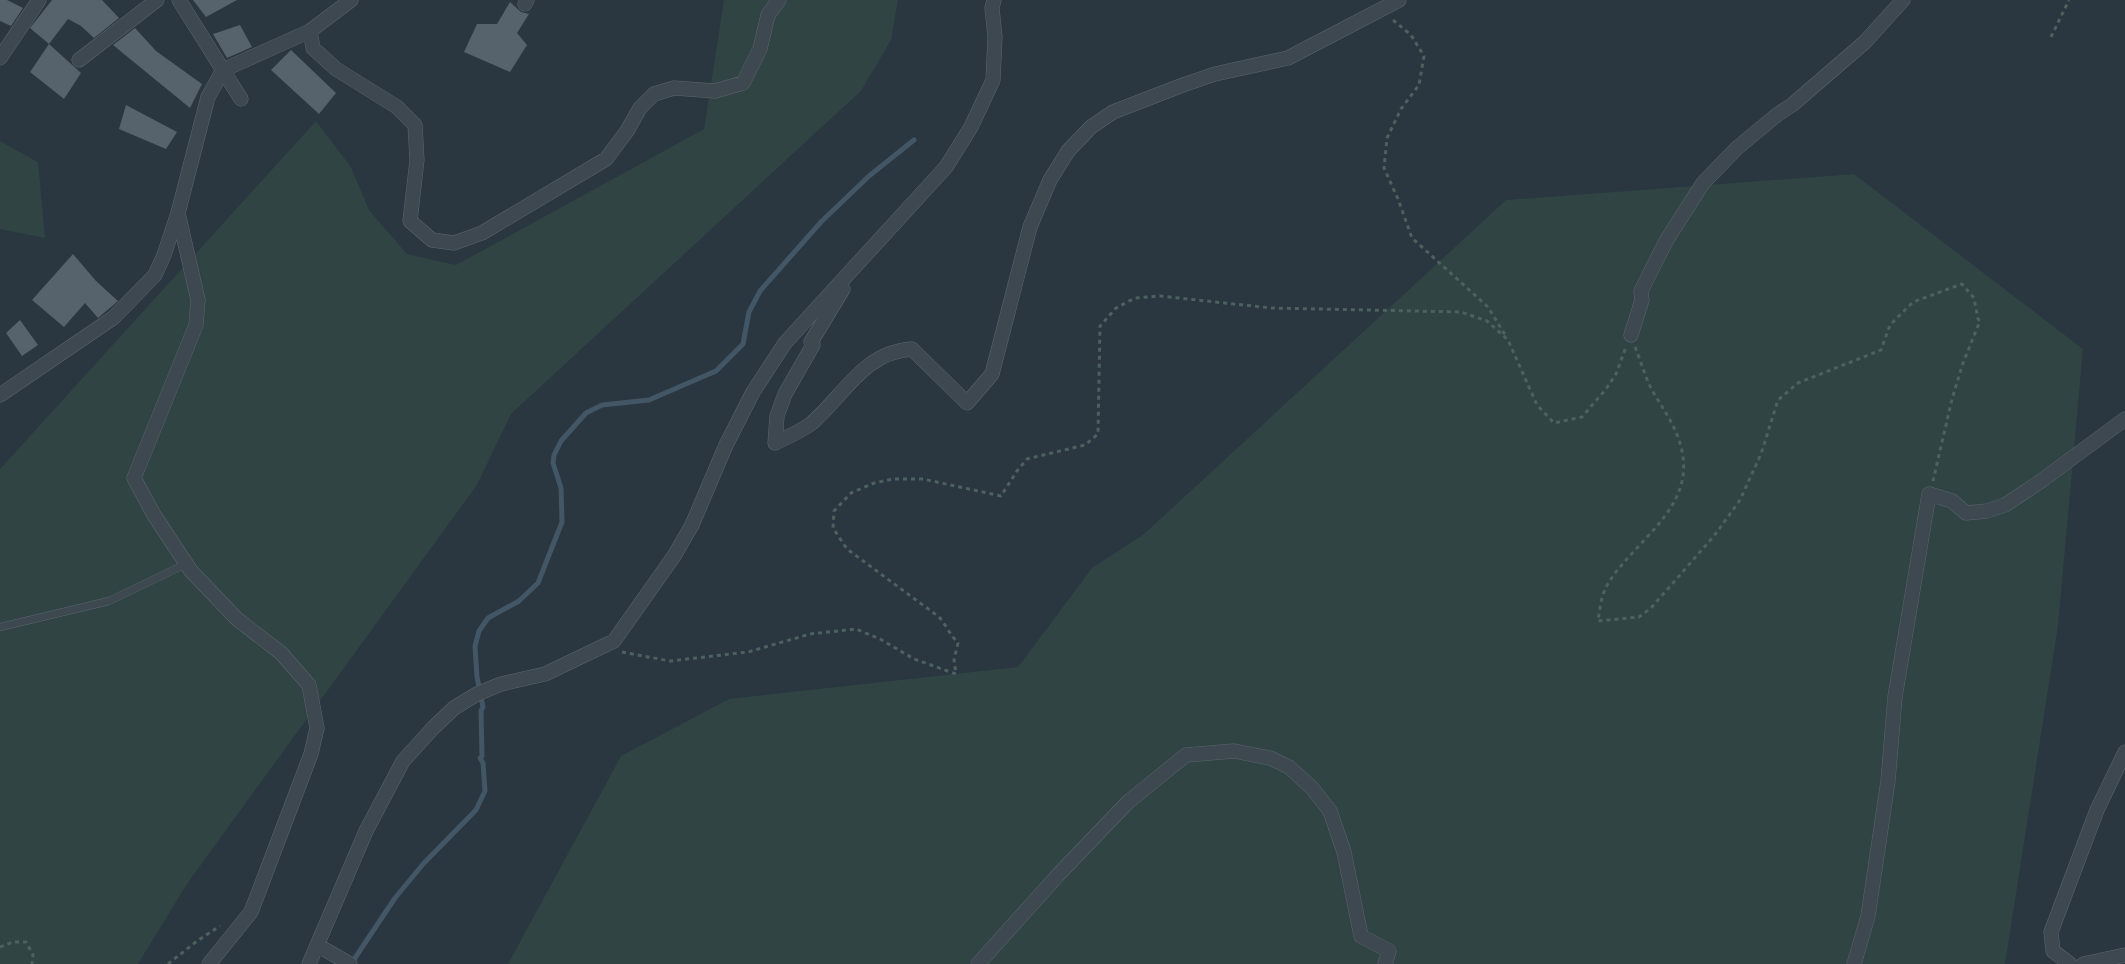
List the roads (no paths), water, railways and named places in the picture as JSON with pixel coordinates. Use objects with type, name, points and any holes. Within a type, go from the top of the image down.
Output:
[{"type":"street","points":[[0,58],[39,0]]},
{"type":"street","points":[[79,60],[156,0]]},
{"type":"street","points":[[179,0],[241,99]]},
{"type":"street","points":[[0,395],[113,318],[155,275],[178,213],[208,97],[223,70],[310,31],[350,0]]},
{"type":"street","points":[[310,31],[313,48],[336,69],[397,107],[415,125],[417,160],[410,221],[432,240],[454,243],[482,233],[606,159],[627,131],[640,108],[654,94],[674,88],[715,91],[743,83],[760,49],[768,15],[779,0]]},
{"type":"street","points":[[309,964],[366,831],[403,761],[432,728],[454,708],[477,694],[501,684],[545,674],[614,641],[674,556],[692,525],[726,445],[753,392],[785,343],[946,167],[971,127],[993,80],[995,37],[992,8],[994,0]]},
{"type":"street","points":[[859,263],[811,342],[813,344],[785,394],[777,416],[775,443],[811,424],[872,361],[899,350],[912,349],[967,403],[992,374],[1030,226],[1050,180],[1068,151],[1091,128],[1113,112],[1183,85],[1215,74],[1288,58],[1399,0]]},
{"type":"street","points":[[1630,335],[1642,300],[1642,291],[1666,241],[1703,183],[1737,148],[1778,114],[1792,105],[1865,42],[1903,0]]},
{"type":"street","points":[[178,213],[198,300],[196,325],[134,478],[154,515],[191,571],[237,619],[281,653],[309,685],[316,728],[311,754],[251,912],[209,964]]},
{"type":"street","points":[[1854,964],[1868,916],[1888,781],[1895,697],[1929,494],[1952,501],[1966,513],[1987,511],[2005,504],[2041,481],[2125,419]]},
{"type":"street","points":[[978,964],[1058,875],[1128,802],[1186,755],[1234,751],[1270,758],[1289,767],[1312,788],[1330,811],[1344,852],[1361,936],[1388,951],[1386,964]]},
{"type":"street","points":[[2070,964],[2053,951],[2051,932],[2097,810],[2125,752]]},
{"type":"street","points":[[317,945],[350,964]]},
{"type":"street","points":[[2083,964],[2125,955]]},
{"type":"lane","points":[[0,627],[109,601],[186,564]]},
{"type":"waterway","points":[[351,964],[395,898],[424,863],[476,810],[485,791],[483,763],[480,758],[482,756],[481,711],[483,707],[477,677],[475,646],[479,631],[488,618],[519,601],[538,583],[562,522],[561,488],[553,463],[554,455],[561,441],[586,413],[602,405],[649,400],[716,371],[743,344],[749,312],[760,291],[821,222],[869,176],[914,140]]}]
